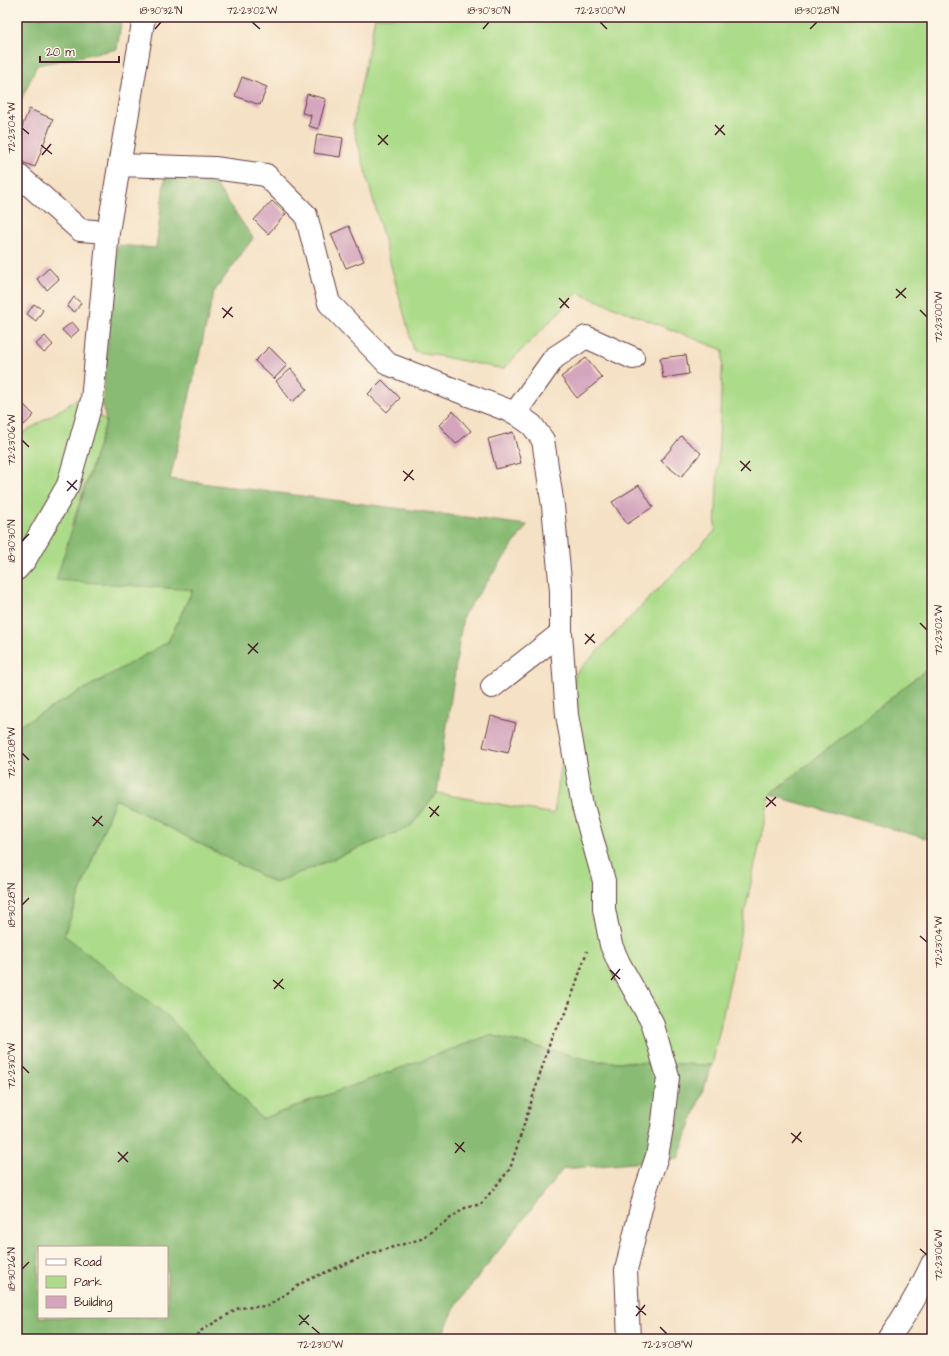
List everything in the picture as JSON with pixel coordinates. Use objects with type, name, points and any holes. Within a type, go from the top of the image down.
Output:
[{"type":"street","points":[[17,569],[25,560],[68,485],[92,400],[108,232],[144,17]]},
{"type":"street","points":[[119,165],[214,168],[266,176],[306,215],[329,303],[388,364],[515,413],[532,425],[543,440],[553,514],[560,591],[561,633],[568,715],[583,806],[604,881],[604,909],[611,945],[619,964],[652,1022],[668,1077],[663,1122],[657,1156],[645,1192],[626,1270],[629,1339]]},
{"type":"street","points":[[17,174],[80,230],[108,232]]},
{"type":"street","points":[[515,413],[554,358],[586,337],[633,358]]},
{"type":"street","points":[[492,687],[561,633]]},
{"type":"street","points":[[888,1339],[919,1292],[932,1264]]},
{"type":"path","points":[[192,1339],[202,1330],[239,1308],[268,1306],[305,1280],[369,1254],[421,1239],[465,1208],[481,1204],[510,1169],[553,1033],[566,1013],[590,944]]},
{"type":"green space","points":[[17,17],[122,17],[117,49],[37,65],[17,109]]},
{"type":"green space","points":[[375,17],[932,17],[932,665],[770,795],[712,1065],[593,1061],[490,1035],[262,1119],[170,1019],[64,935],[115,799],[275,883],[410,827],[437,793],[554,814],[575,674],[715,531],[723,350],[578,293],[503,369],[414,351],[353,125]]},
{"type":"green space","points":[[165,176],[216,185],[253,238],[214,292],[170,479],[527,525],[463,616],[437,793],[410,827],[275,883],[115,799],[64,935],[170,1018],[262,1119],[490,1035],[593,1061],[712,1065],[678,1159],[563,1169],[458,1302],[440,1339],[17,1339],[17,727],[168,642],[193,590],[56,580],[106,422],[102,402],[117,245],[156,248]]},
{"type":"green space","points":[[81,397],[106,422],[71,528],[193,589],[168,642],[17,727],[17,432],[23,433]]},
{"type":"green space","points":[[932,665],[932,840],[770,795]]},
{"type":"building","points":[[242,77],[267,87],[260,105],[235,96]]},
{"type":"building","points":[[307,94],[326,99],[318,129],[309,126],[311,115],[302,113]]},
{"type":"building","points":[[29,109],[53,119],[35,167],[17,160],[17,140]]},
{"type":"building","points":[[317,134],[343,138],[340,157],[314,153]]},
{"type":"building","points":[[272,201],[286,214],[268,234],[254,220]]},
{"type":"building","points":[[349,226],[364,261],[346,268],[331,234]]},
{"type":"building","points":[[49,268],[59,279],[47,290],[37,279]]},
{"type":"building","points":[[74,297],[81,303],[75,312],[67,307]]},
{"type":"building","points":[[34,304],[43,310],[36,321],[27,314]]},
{"type":"building","points":[[72,322],[79,330],[70,338],[62,330]]},
{"type":"building","points":[[45,336],[53,345],[44,353],[36,344]]},
{"type":"building","points":[[269,347],[287,365],[274,379],[255,361]]},
{"type":"building","points":[[686,355],[689,374],[663,378],[660,358]]},
{"type":"building","points":[[586,358],[602,378],[577,398],[561,377]]},
{"type":"building","points":[[291,369],[307,389],[292,402],[276,381]]},
{"type":"building","points":[[382,380],[400,398],[387,412],[368,394]]},
{"type":"building","points":[[22,403],[34,415],[24,425],[17,419],[17,408]]},
{"type":"building","points":[[453,411],[471,431],[456,444],[439,425]]},
{"type":"building","points":[[513,432],[521,463],[496,469],[488,439]]},
{"type":"building","points":[[681,436],[701,453],[681,477],[661,461]]},
{"type":"building","points":[[639,485],[653,507],[627,524],[612,502]]},
{"type":"building","points":[[491,716],[516,723],[508,753],[483,747]]}]
